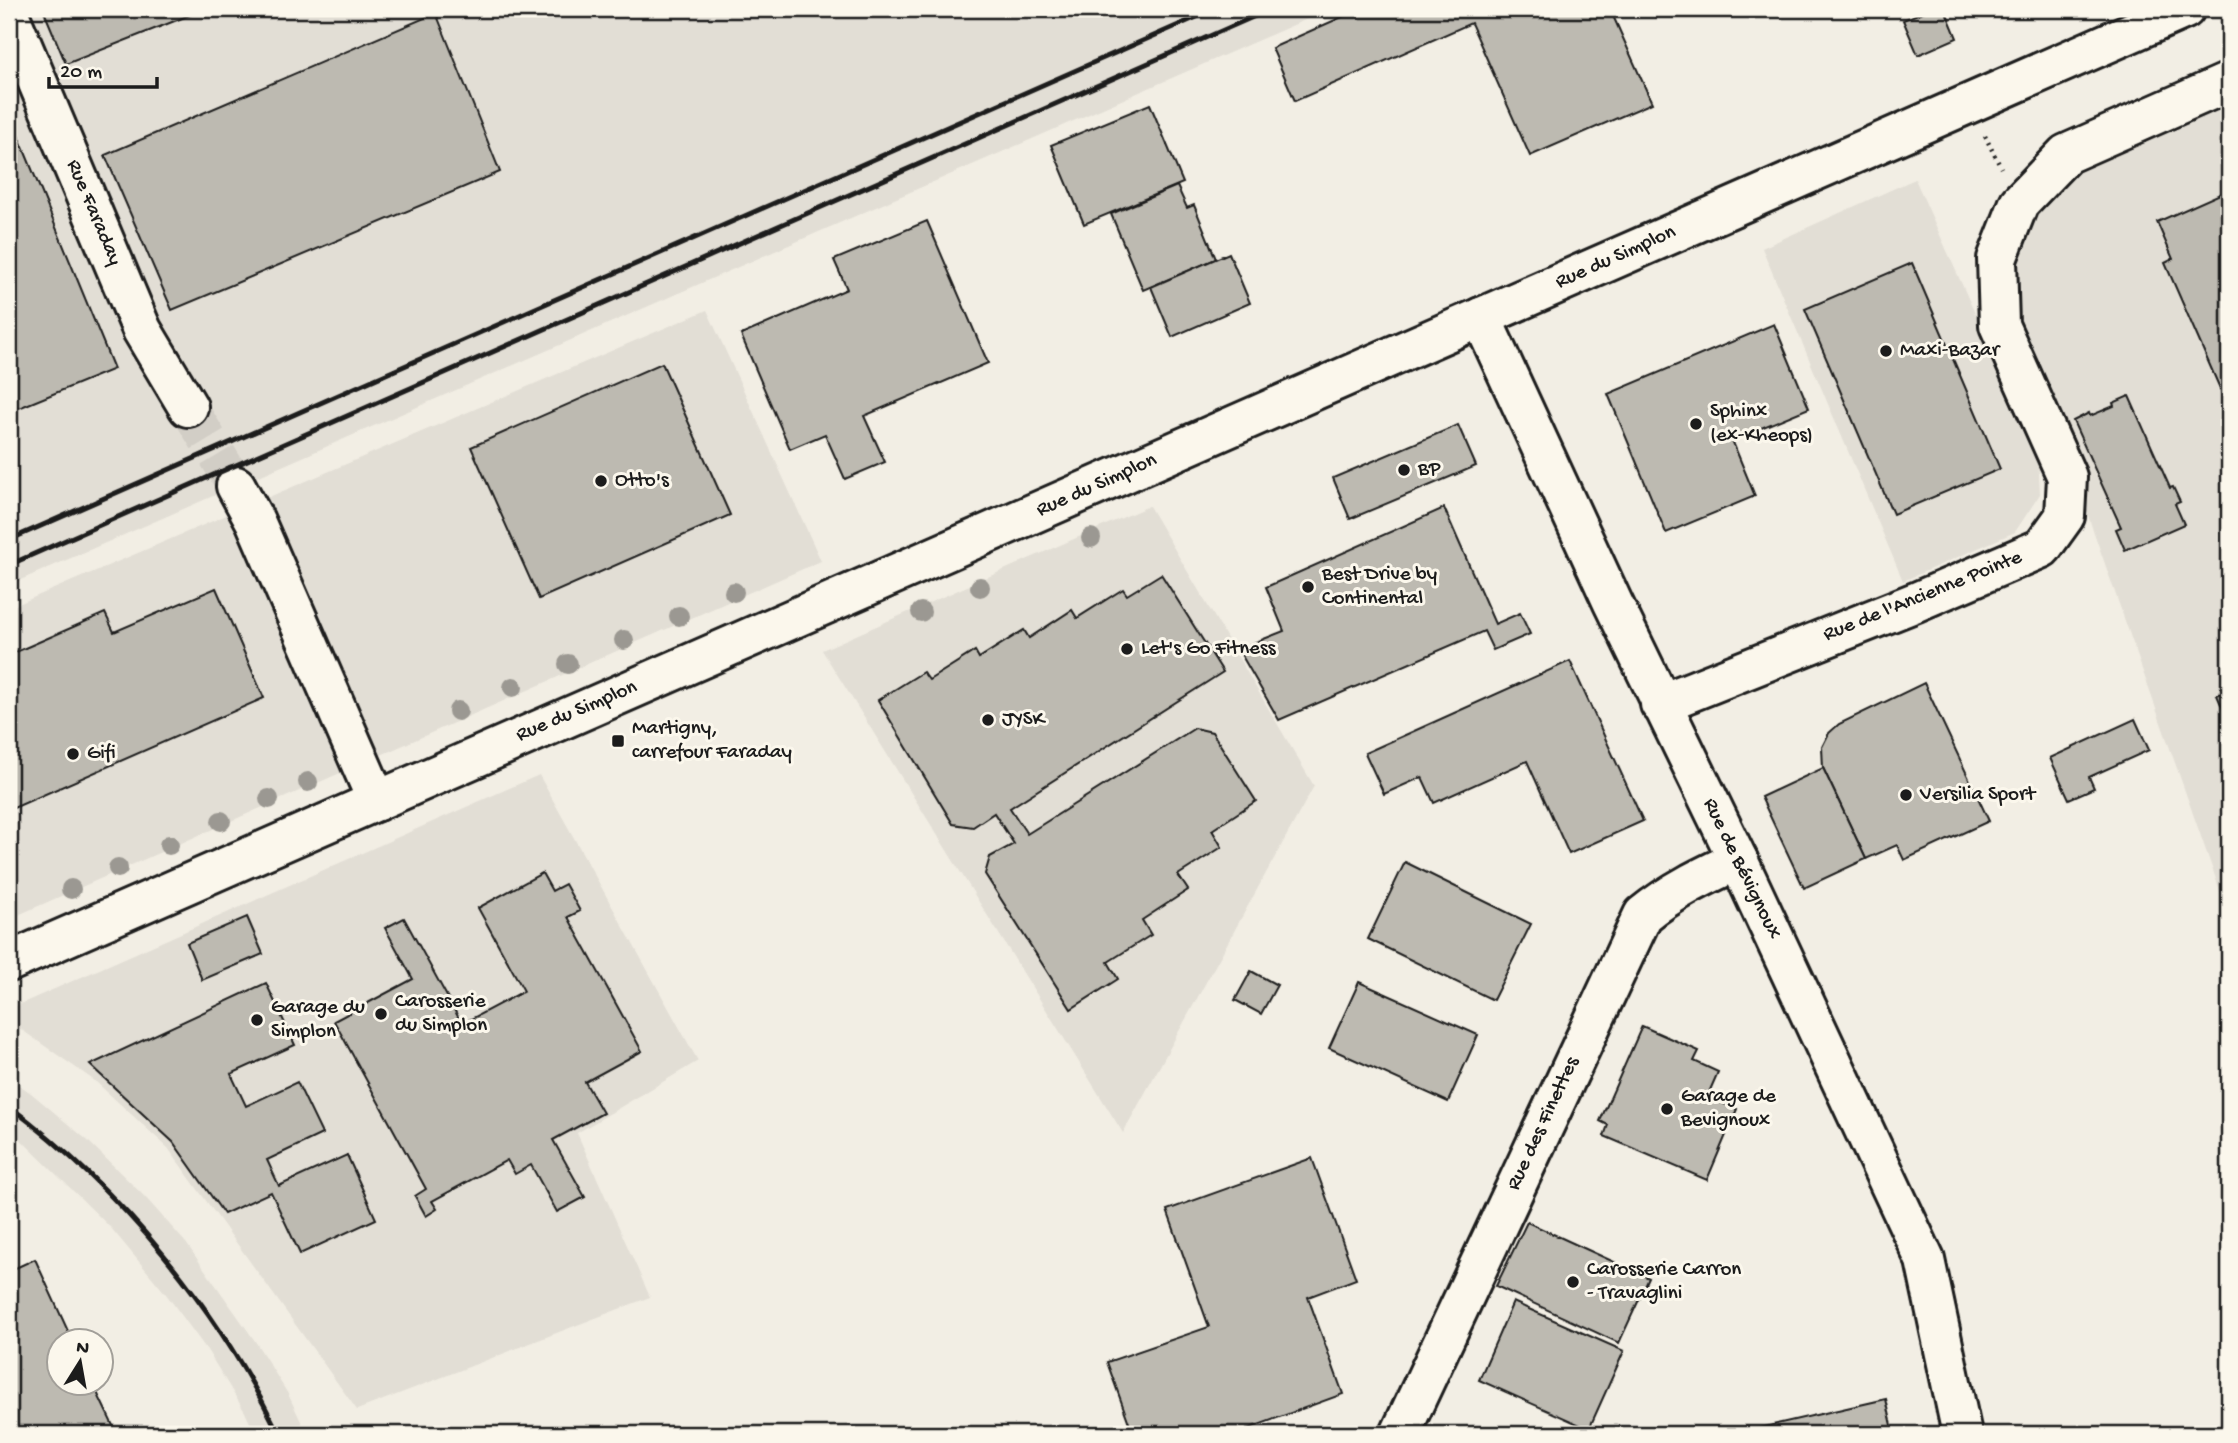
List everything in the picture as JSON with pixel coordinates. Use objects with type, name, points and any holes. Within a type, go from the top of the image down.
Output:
[{"type":"street","name":"Rue du Simplon","points":[[9,962],[2185,9]]},
{"type":"street","name":"Rue Faraday","points":[[9,14],[142,330],[188,407]]},
{"type":"street","name":"Rue de l'Ancienne Pointe","points":[[1660,704],[1916,602],[2042,548],[2065,516],[2067,477],[1999,324],[1997,259],[2019,204],[2066,154],[2229,82]]},
{"type":"street","name":"Rue de Bévignoux","points":[[1481,317],[1660,704],[1738,860],[1925,1260],[1962,1434]]},
{"type":"street","points":[[236,486],[256,521],[377,801]]},
{"type":"street","name":"Rue des Finettes","points":[[1400,1434],[1643,915],[1681,887],[1738,860]]},
{"type":"shaded area","points":[[9,9],[1330,9],[9,585]]},
{"type":"shaded area","points":[[2229,95],[2229,916],[2024,334],[2014,295],[2014,265],[2032,212],[2064,172]]},
{"type":"shaded area","points":[[1915,179],[2038,455],[2040,494],[2015,532],[1903,581],[1762,248]]},
{"type":"shaded area","points":[[707,310],[821,561],[9,919],[9,608]]},
{"type":"shaded area","points":[[1149,506],[1314,786],[1123,1133],[822,650]]},
{"type":"shaded area","points":[[539,775],[698,1061],[577,1133],[650,1297],[357,1410],[168,1148],[95,1081],[9,1021],[9,1009]]},
{"type":"shaded area","points":[[9,1078],[87,1140],[145,1197],[186,1243],[255,1341],[288,1394],[307,1434],[255,1434],[245,1412],[207,1350],[166,1294],[111,1228],[9,1128]]},
{"type":"building","points":[[43,9],[205,9],[66,64]]},
{"type":"building","points":[[1360,9],[1610,9],[1652,103],[1530,156],[1471,23],[1295,101],[1272,48]]},
{"type":"building","points":[[1930,9],[1945,9],[1957,38],[1918,55],[1903,20]]},
{"type":"building","points":[[436,13],[500,172],[172,310],[105,155]]},
{"type":"building","points":[[1150,104],[1183,183],[1084,224],[1051,145]]},
{"type":"building","points":[[9,113],[114,369],[9,412]]},
{"type":"building","points":[[1177,186],[1187,208],[1194,205],[1216,259],[1143,290],[1111,214]]},
{"type":"building","points":[[2229,190],[2229,409],[2165,263],[2173,259],[2157,222]]},
{"type":"building","points":[[927,221],[988,363],[864,416],[885,462],[845,479],[825,434],[790,449],[741,335],[847,289],[834,260]]},
{"type":"building","points":[[1229,253],[1250,303],[1172,337],[1151,287]]},
{"type":"building","name":"Maxi-Bazar","points":[[1912,263],[2000,469],[1893,514],[1805,309]]},
{"type":"building","name":"Sphinx (ex-Kheops)","points":[[1774,324],[1809,408],[1732,440],[1755,496],[1666,533],[1608,394]]},
{"type":"building","name":"Otto's","points":[[662,363],[730,515],[539,599],[471,447]]},
{"type":"building","points":[[2129,396],[2170,488],[2173,487],[2180,502],[2175,504],[2184,524],[2125,550],[2116,529],[2121,527],[2073,421],[2114,406],[2113,403]]},
{"type":"building","points":[[1458,425],[1476,466],[1350,519],[1333,478]]},
{"type":"building","points":[[1444,508],[1495,624],[1520,613],[1530,634],[1493,650],[1484,631],[1279,720],[1238,649],[1284,631],[1266,587]]},
{"type":"building","points":[[1161,574],[1223,672],[1010,808],[1027,834],[1195,728],[1212,732],[1256,801],[1212,830],[1222,847],[1178,875],[1188,890],[1142,920],[1151,935],[1108,962],[1118,979],[1071,1009],[985,874],[990,857],[1014,844],[994,813],[973,827],[953,824],[878,700],[923,672],[929,680],[975,651],[979,658],[1024,630],[1029,638],[1072,610],[1077,618],[1123,589],[1127,595]]},
{"type":"building","name":"Gifi","points":[[216,588],[264,698],[9,810],[9,655],[105,613],[114,632]]},
{"type":"building","points":[[1570,661],[1643,821],[1569,854],[1527,761],[1434,803],[1422,777],[1384,794],[1365,753]]},
{"type":"building","name":"Versilia Sport","points":[[1924,683],[1989,821],[1904,860],[1897,845],[1866,859],[1823,768],[1822,747],[1829,733],[1839,724]]},
{"type":"building","points":[[2229,690],[2229,723],[2217,695]]},
{"type":"building","points":[[2135,719],[2149,750],[2089,777],[2094,788],[2069,799],[2050,758]]},
{"type":"building","points":[[1823,768],[1866,859],[1804,888],[1761,797]]},
{"type":"building","points":[[1405,862],[1531,924],[1493,1000],[1368,939]]},
{"type":"building","points":[[542,873],[552,891],[565,884],[580,911],[568,917],[642,1051],[585,1082],[603,1113],[553,1140],[585,1197],[557,1212],[531,1165],[515,1174],[507,1160],[432,1201],[437,1209],[426,1216],[415,1196],[426,1189],[334,1021],[413,979],[385,928],[404,918],[462,1024],[524,991],[478,908]]},
{"type":"building","points":[[247,917],[263,954],[202,980],[187,943]]},
{"type":"building","points":[[1251,971],[1277,985],[1261,1014],[1235,1000]]},
{"type":"building","points":[[1359,982],[1478,1035],[1448,1102],[1329,1048]]},
{"type":"building","points":[[266,983],[295,1045],[231,1074],[246,1106],[297,1082],[322,1134],[267,1160],[279,1186],[347,1155],[376,1219],[300,1254],[271,1192],[224,1214],[173,1142],[90,1065]]},
{"type":"building","points":[[1642,1026],[1699,1051],[1694,1061],[1718,1072],[1707,1097],[1737,1109],[1707,1180],[1604,1136],[1608,1125],[1600,1121]]},
{"type":"building","points":[[1312,1158],[1356,1279],[1308,1297],[1343,1394],[1247,1429],[1249,1434],[1133,1434],[1107,1362],[1209,1327],[1167,1210]]},
{"type":"building","name":"Carosserie Carron - Travaglini","points":[[1527,1222],[1649,1278],[1619,1343],[1496,1286]]},
{"type":"building","points":[[35,1259],[67,1328],[46,1328],[46,1398],[100,1398],[117,1434],[9,1434],[9,1271]]},
{"type":"building","points":[[1513,1302],[1624,1351],[1589,1429],[1479,1380]]},
{"type":"building","points":[[1886,1399],[1894,1434],[1733,1434]]},
{"type":"tunnel","points":[[188,407],[236,486]]},
{"type":"railway","points":[[9,540],[1215,9]]},
{"type":"railway","points":[[9,565],[1271,9]]},
{"type":"railway","points":[[9,1106],[51,1139],[90,1175],[163,1254],[227,1341],[279,1434]]},
{"type":"place","name":"Maxi-Bazar","points":[[1886,351]]},
{"type":"place","name":"Sphinx (ex-Kheops)","points":[[1696,424]]},
{"type":"place","name":"BP","points":[[1404,470]]},
{"type":"place","name":"Otto's","points":[[601,481]]},
{"type":"place","name":"Best Drive by Continental","points":[[1308,587]]},
{"type":"place","name":"Let's Go Fitness","points":[[1127,649]]},
{"type":"place","name":"JYSK","points":[[988,720]]},
{"type":"place","name":"Martigny, carrefour Faraday","points":[[618,741]]},
{"type":"place","name":"Gifi","points":[[73,754]]},
{"type":"place","name":"Versilia Sport","points":[[1906,795]]},
{"type":"place","name":"Carosserie du Simplon","points":[[381,1014]]},
{"type":"place","name":"Garage du Simplon","points":[[257,1020]]},
{"type":"place","name":"Garage de Bevignoux","points":[[1667,1109]]},
{"type":"place","name":"Carosserie Carron - Travaglini","points":[[1573,1282]]}]
